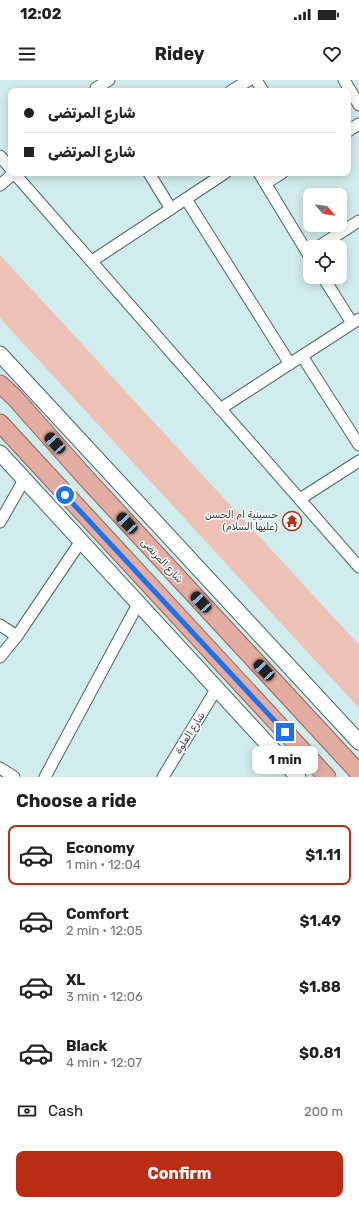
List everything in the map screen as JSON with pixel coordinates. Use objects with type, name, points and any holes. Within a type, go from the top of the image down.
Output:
[{"type":"main road","points":[[0,355],[359,742]]},
{"type":"main road","name":"شارع المرتضى","points":[[0,384],[15,398],[85,477],[359,773]]},
{"type":"main road","points":[[0,423],[327,777]]},
{"type":"main road","points":[[0,453],[138,604],[218,688],[298,777]]},
{"type":"main road","points":[[65,495],[85,477]]},
{"type":"street","points":[[96,86],[108,80]]},
{"type":"street","points":[[236,88],[249,80]]},
{"type":"street","points":[[351,92],[359,105]]},
{"type":"street","points":[[0,156],[8,165]]},
{"type":"street","points":[[0,186],[11,176]]},
{"type":"street","points":[[17,176],[359,566]]},
{"type":"street","points":[[150,176],[171,209]]},
{"type":"street","points":[[92,262],[220,176]]},
{"type":"street","points":[[261,176],[303,244]]},
{"type":"street","points":[[266,183],[277,176]]},
{"type":"street","points":[[186,199],[290,364]]},
{"type":"street","points":[[329,240],[359,221]]},
{"type":"street","points":[[220,409],[356,321],[328,284]]},
{"type":"street","points":[[302,356],[359,445]]},
{"type":"street","points":[[300,499],[359,461]]},
{"type":"street","points":[[0,521],[24,480]]},
{"type":"street","points":[[0,657],[17,636],[81,541]]},
{"type":"street","points":[[45,777],[138,604]]},
{"type":"street","points":[[0,625],[17,636]]},
{"type":"street","name":"شارع العلوة","points":[[163,777],[218,688]]},
{"type":"street","points":[[0,768],[14,777]]},
{"type":"shaded area","points":[[0,255],[359,645],[359,708],[0,318]]},
{"type":"place","name":"حسينية ام الحسن (عليها السلام)","points":[[292,521]]},
{"type":"route","points":[[65,495],[285,732]]}]
